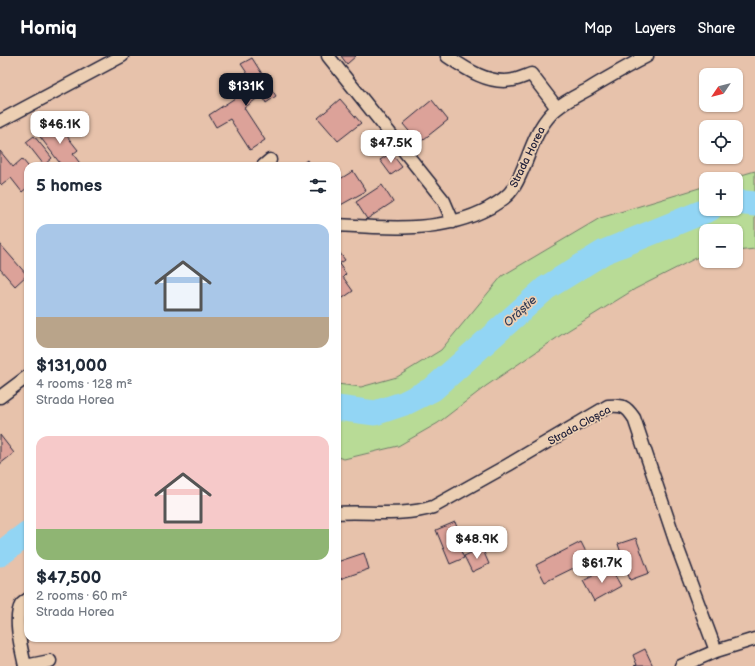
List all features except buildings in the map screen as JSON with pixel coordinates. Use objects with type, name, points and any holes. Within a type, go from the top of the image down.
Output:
[{"type":"street","points":[[0,121],[122,56]]},
{"type":"street","points":[[328,56],[444,201],[453,222]]},
{"type":"street","points":[[447,56],[460,65],[486,78],[500,81],[513,80],[531,74],[557,108]]},
{"type":"street","name":"Strada Horea","points":[[341,225],[396,228],[453,222],[464,219],[500,202],[515,186],[544,122],[557,108],[647,56]]},
{"type":"street","points":[[0,397],[24,379]]},
{"type":"street","name":"Strada Cloșca","points":[[341,513],[407,513],[419,512],[433,507],[608,406],[619,405],[628,409],[634,418],[678,549],[716,651]]},
{"type":"street","points":[[24,602],[21,605],[18,614],[18,627],[25,666],[50,661]]},
{"type":"street","points":[[680,666],[716,651],[755,640]]},
{"type":"green space","points":[[755,171],[755,249],[743,250],[743,224],[699,224],[699,257],[635,289],[564,333],[486,386],[438,423],[398,446],[344,459],[341,458],[341,384],[361,387],[397,377],[441,350],[502,276],[600,218],[699,188],[699,216],[743,216],[743,175]]},
{"type":"waterway","name":"Orăștie","points":[[743,203],[755,204]]},
{"type":"waterway","name":"Orăștie","points":[[341,409],[375,413],[405,403],[433,389],[546,288],[604,252],[699,213]]},
{"type":"waterway","name":"Orăștie","points":[[0,554],[24,536]]}]
